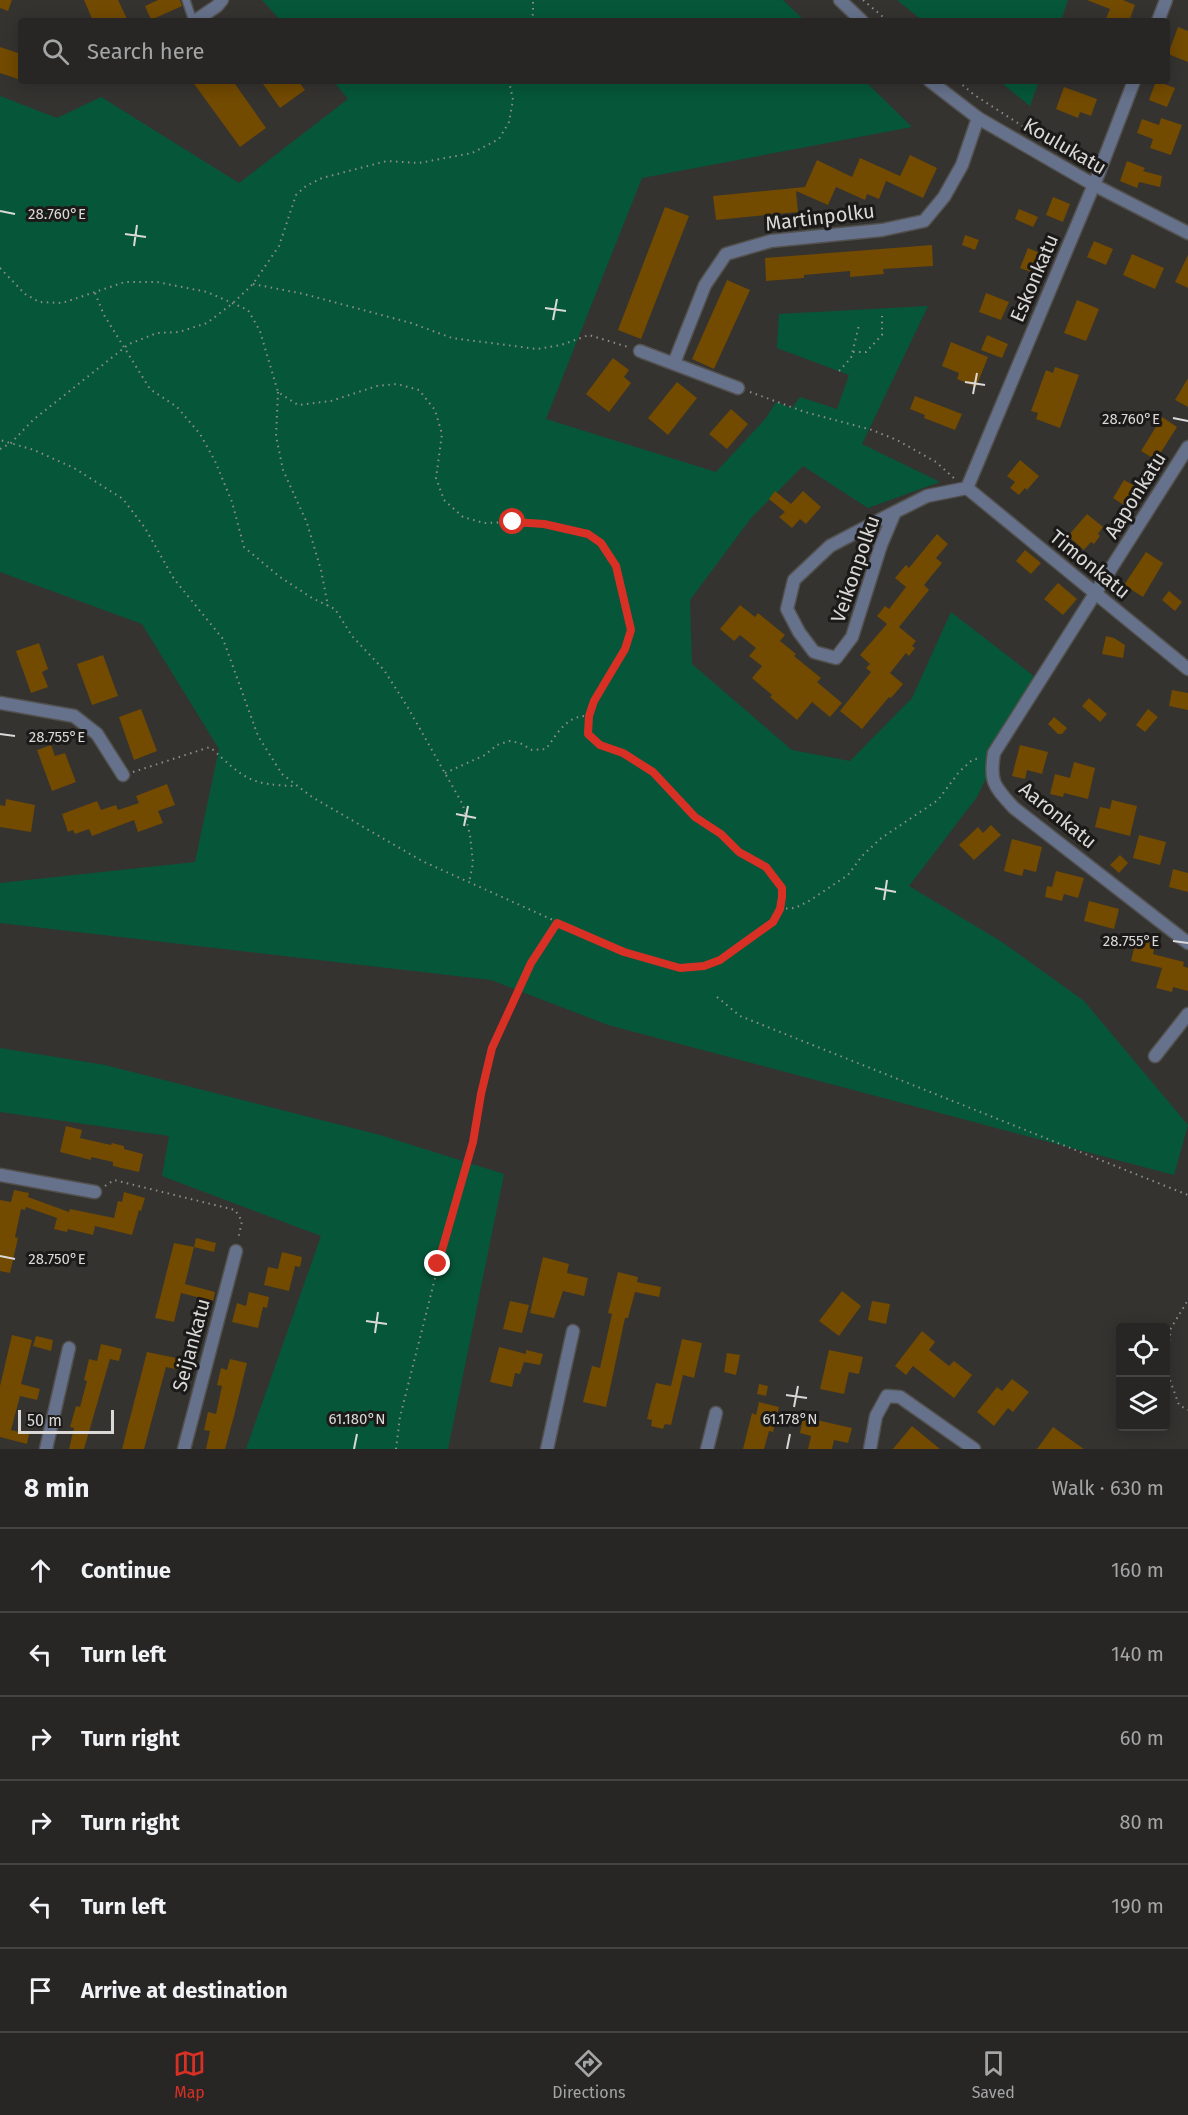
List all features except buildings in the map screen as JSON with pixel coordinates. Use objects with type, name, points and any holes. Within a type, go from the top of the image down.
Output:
[{"type":"street","points":[[199,18],[222,0]]},
{"type":"street","points":[[840,0],[859,18]]},
{"type":"street","points":[[1159,18],[1166,0]]},
{"type":"street","name":"Koulukatu","points":[[934,84],[978,118],[1094,185],[1188,233]]},
{"type":"street","name":"Eskonkatu","points":[[967,488],[1094,185],[1133,84]]},
{"type":"street","name":"Martinpolku","points":[[674,363],[705,285],[726,254],[771,241],[882,230],[924,221],[944,197],[962,165],[978,118]]},
{"type":"street","points":[[640,351],[738,388]]},
{"type":"street","name":"Aaponkatu","points":[[1096,594],[1188,447]]},
{"type":"street","name":"Veikonpolku","points":[[896,512],[881,545],[852,637],[836,658],[814,652],[799,632],[787,609],[794,580],[830,546],[927,496],[967,488]]},
{"type":"street","name":"Timonkatu","points":[[967,488],[1188,669]]},
{"type":"street","points":[[994,753],[1096,594]]},
{"type":"street","points":[[0,703],[74,716],[97,734],[123,775]]},
{"type":"street","name":"Aaronkatu","points":[[994,753],[992,781],[1014,808],[1188,943]]},
{"type":"street","points":[[1155,1056],[1188,1014]]},
{"type":"street","points":[[0,1175],[95,1192]]},
{"type":"street","name":"Seijankatu","points":[[184,1449],[236,1251]]},
{"type":"street","points":[[547,1449],[573,1331]]},
{"type":"street","points":[[46,1449],[69,1348]]},
{"type":"street","points":[[870,1449],[876,1416],[887,1396],[900,1397],[974,1449]]},
{"type":"street","points":[[707,1449],[716,1413]]},
{"type":"lane","points":[[186,0],[193,18]]},
{"type":"path","points":[[531,18],[533,0]]},
{"type":"path","points":[[863,0],[884,18]]},
{"type":"path","points":[[0,448],[11,443],[33,420],[123,349],[156,333],[179,332],[207,323],[233,303],[253,284],[279,246],[296,195],[306,186],[322,178],[387,161],[419,163],[472,153],[500,139],[509,122],[513,100],[510,84]]},
{"type":"path","points":[[961,84],[973,94],[1052,145]]},
{"type":"path","points":[[0,268],[25,294],[39,302],[62,303],[125,282],[157,282],[207,292],[248,310],[260,331],[278,392],[276,436],[284,470],[307,523],[321,570],[328,606]]},
{"type":"path","points":[[253,284],[304,294],[411,323],[452,338],[537,349],[561,345],[589,335],[640,351]]},
{"type":"path","points":[[95,293],[123,349],[150,389],[177,407],[200,434],[215,461],[232,502],[244,547],[280,577],[312,598],[336,609],[352,636],[384,670],[407,706],[463,805],[470,835],[473,863],[469,883]]},
{"type":"path","points":[[853,352],[866,352],[882,335],[882,316]]},
{"type":"path","points":[[838,371],[851,358],[859,325]]},
{"type":"path","points":[[0,440],[34,450],[74,468],[123,499],[145,528],[174,579],[223,639],[258,736],[282,774],[312,797],[422,861],[469,883],[624,952],[680,968],[704,966],[720,960],[773,922],[780,909],[782,888],[766,867],[739,852],[721,834],[695,817],[653,772],[623,753],[600,745],[588,734],[589,716],[594,701],[625,649],[631,630],[616,566],[601,543],[588,534],[544,524],[484,523],[463,517],[444,500],[436,478],[442,434],[435,410],[419,390],[397,384],[377,386],[331,401],[298,405],[278,392]]},
{"type":"path","points":[[738,388],[805,412],[872,430],[897,440],[936,462],[967,488]]},
{"type":"path","points":[[445,773],[509,741],[520,743],[532,750],[546,749],[562,727],[578,716],[589,716]]},
{"type":"path","points":[[123,775],[210,747],[246,779],[266,785],[297,786]]},
{"type":"path","points":[[780,909],[795,908],[848,875],[862,856],[880,839],[938,800],[959,772],[972,760],[994,753]]},
{"type":"path","points":[[396,1449],[400,1417],[450,1220],[473,1142],[492,1048],[531,963],[557,923]]},
{"type":"path","points":[[717,997],[740,1016],[1188,1195]]},
{"type":"path","points":[[95,1192],[114,1180],[236,1210],[242,1221],[236,1251]]},
{"type":"path","points":[[1170,1336],[1171,1328],[1188,1300]]},
{"type":"path","points":[[1169,1377],[1179,1405],[1188,1410]]},
{"type":"green space","points":[[262,0],[783,0],[802,18],[278,18]]},
{"type":"green space","points":[[897,0],[1068,0],[1062,18],[919,18]]},
{"type":"green space","points":[[336,84],[868,84],[912,127],[642,178],[546,419],[716,472],[766,418],[776,402],[792,408],[800,397],[837,409],[849,375],[777,348],[779,314],[928,306],[862,444],[940,482],[868,508],[803,466],[751,518],[690,600],[692,664],[792,750],[850,761],[912,698],[951,612],[1035,677],[977,797],[909,886],[1002,942],[1084,1001],[1188,1125],[1174,1175],[608,1025],[491,980],[0,923],[0,883],[195,862],[219,749],[142,624],[0,572],[0,96],[57,118],[101,97],[239,183],[348,99]]},
{"type":"green space","points":[[1003,84],[1038,84],[1030,106]]},
{"type":"green space","points":[[0,1048],[105,1065],[380,1135],[504,1174],[448,1449],[246,1449],[321,1236],[162,1176],[169,1136],[0,1112]]},
{"type":"route","points":[[438,1264],[473,1142],[492,1048],[531,963],[557,923],[624,952],[680,968],[704,966],[720,960],[773,922],[780,909],[782,897],[782,888],[766,867],[739,852],[721,834],[695,817],[653,772],[623,753],[600,745],[588,734],[589,716],[594,701],[625,649],[631,630],[616,566],[601,543],[588,534],[544,524],[513,522]]}]
